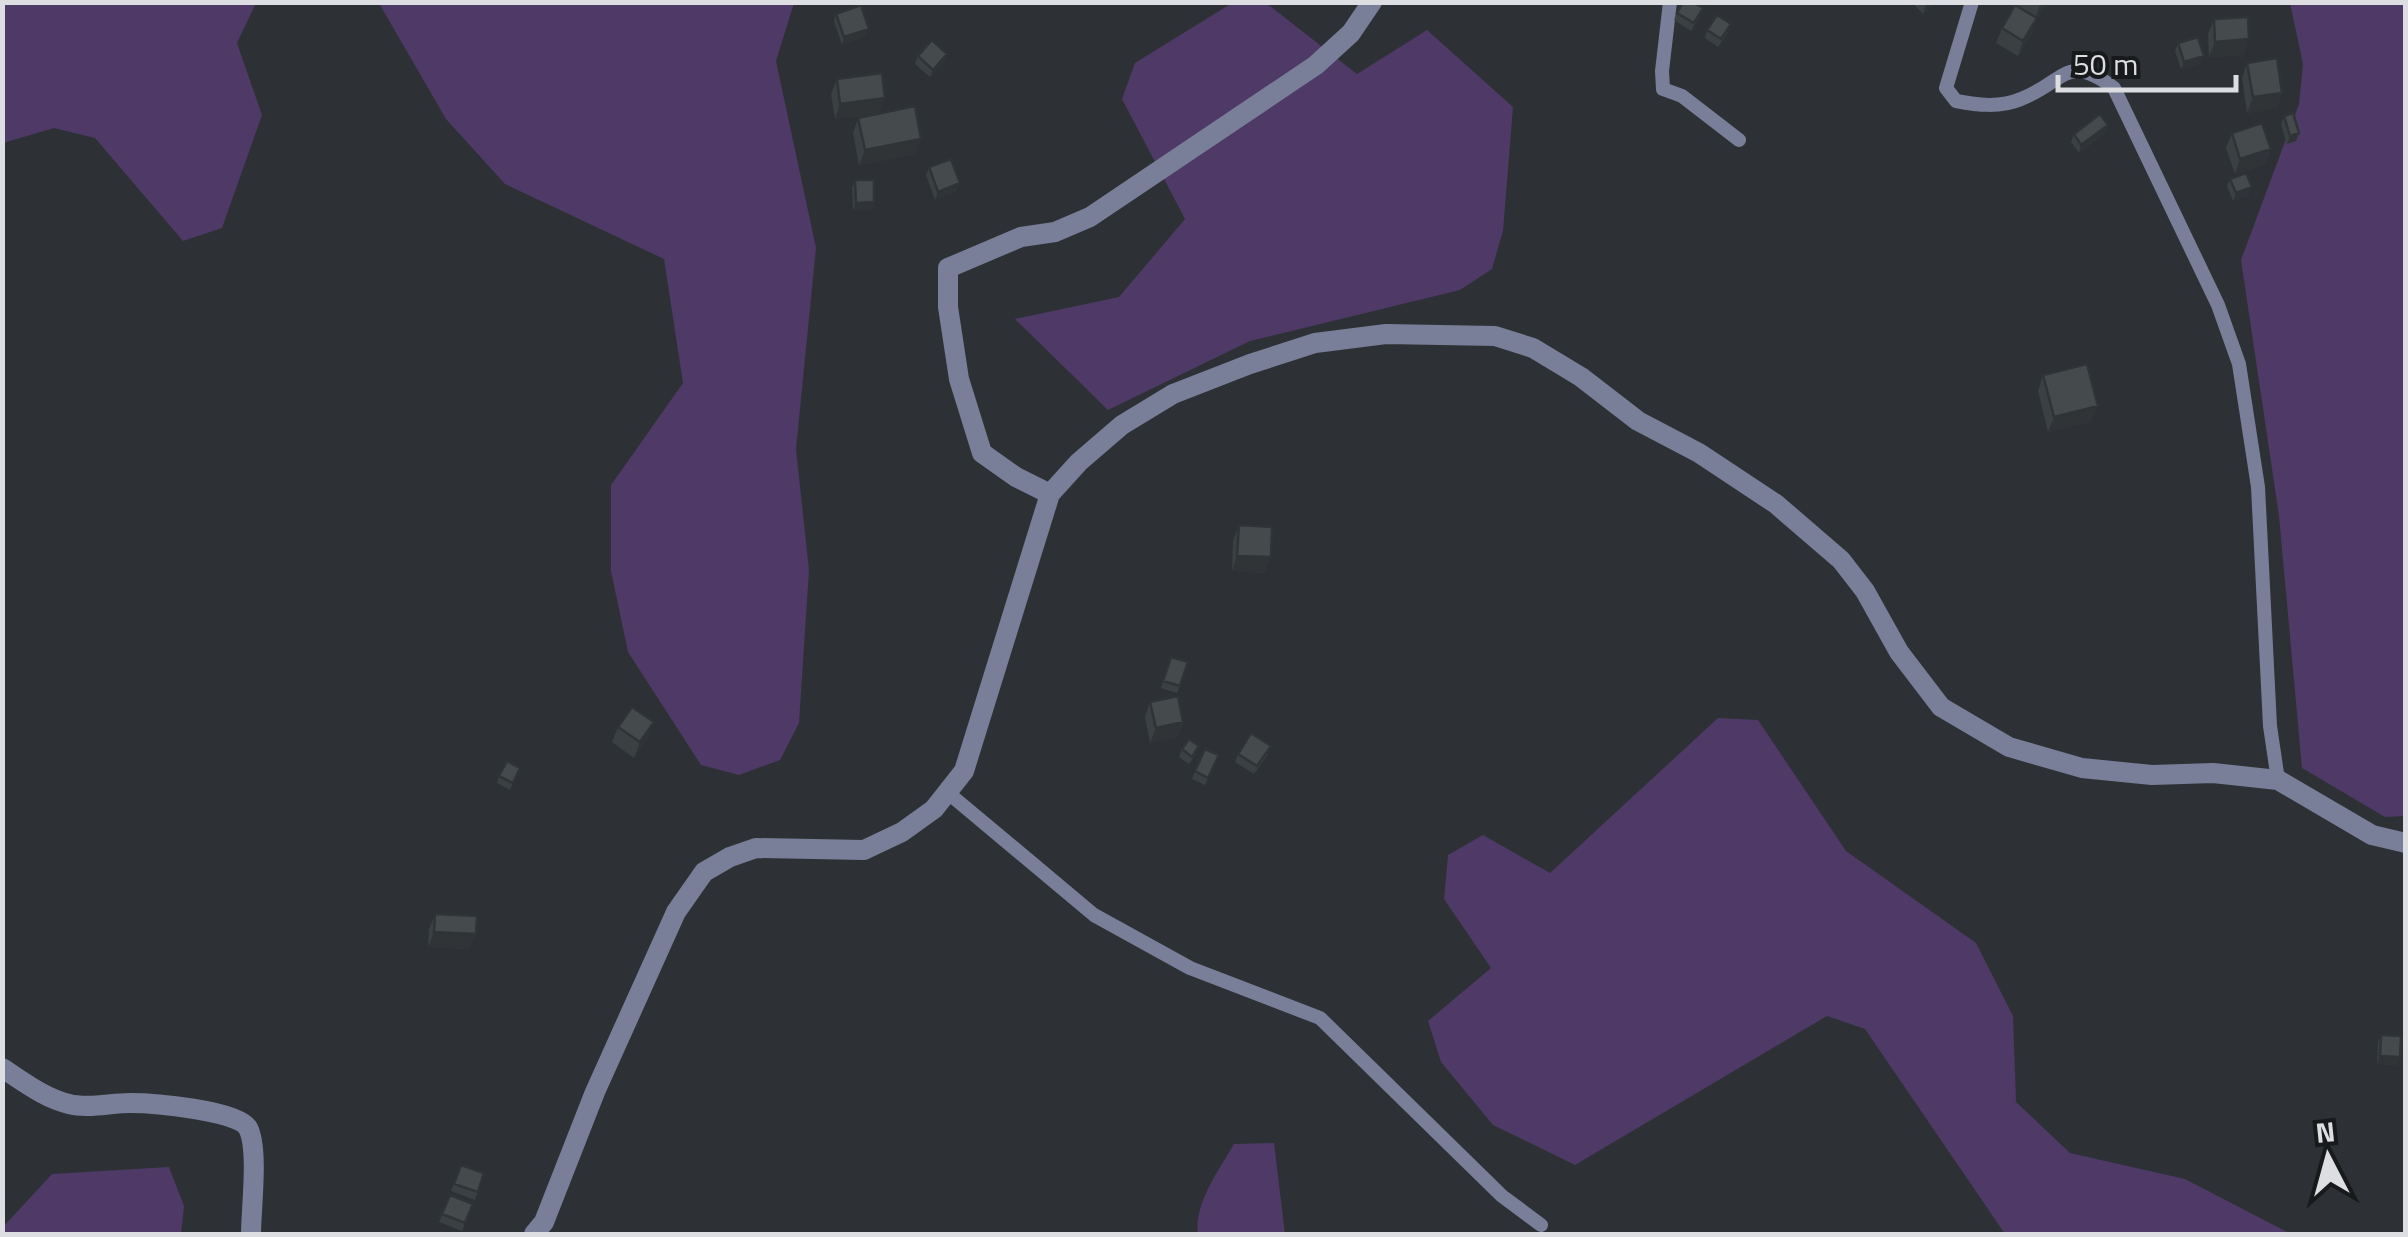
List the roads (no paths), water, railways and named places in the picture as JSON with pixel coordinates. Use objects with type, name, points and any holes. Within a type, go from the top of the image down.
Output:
[{"type":"street","points":[[1050,494],[982,453],[958,379],[948,308],[948,268],[1022,237],[1054,232],[1090,217],[1316,65],[1351,34],[1372,2]]},
{"type":"street","points":[[534,1234],[544,1222],[595,1092],[676,912],[704,872],[756,848],[864,850],[902,832],[934,809],[964,771],[1050,494],[1079,462],[1122,426],[1173,394],[1315,342],[1386,334],[1495,336],[1533,348],[1582,377],[1638,421],[1699,454],[1776,504],[1841,560],[1865,591],[1899,652],[1941,707],[2009,747],[2082,768],[2152,775],[2240,774],[2278,780],[2372,835],[2406,842]]},
{"type":"street","points":[[2,1068],[50,1099],[74,1106],[172,1106],[242,1121],[250,1131],[251,1234]]},
{"type":"lane","points":[[1670,2],[1663,89],[1682,96],[1739,140]]},
{"type":"lane","points":[[1972,2],[1946,88],[1956,101],[1982,106],[2018,101],[2074,70],[2091,71],[2114,88],[2218,305],[2238,364],[2258,486],[2270,726],[2278,780]]},
{"type":"lane","points":[[947,792],[1094,915],[1190,968],[1320,1018],[1502,1196],[1541,1225]]}]
